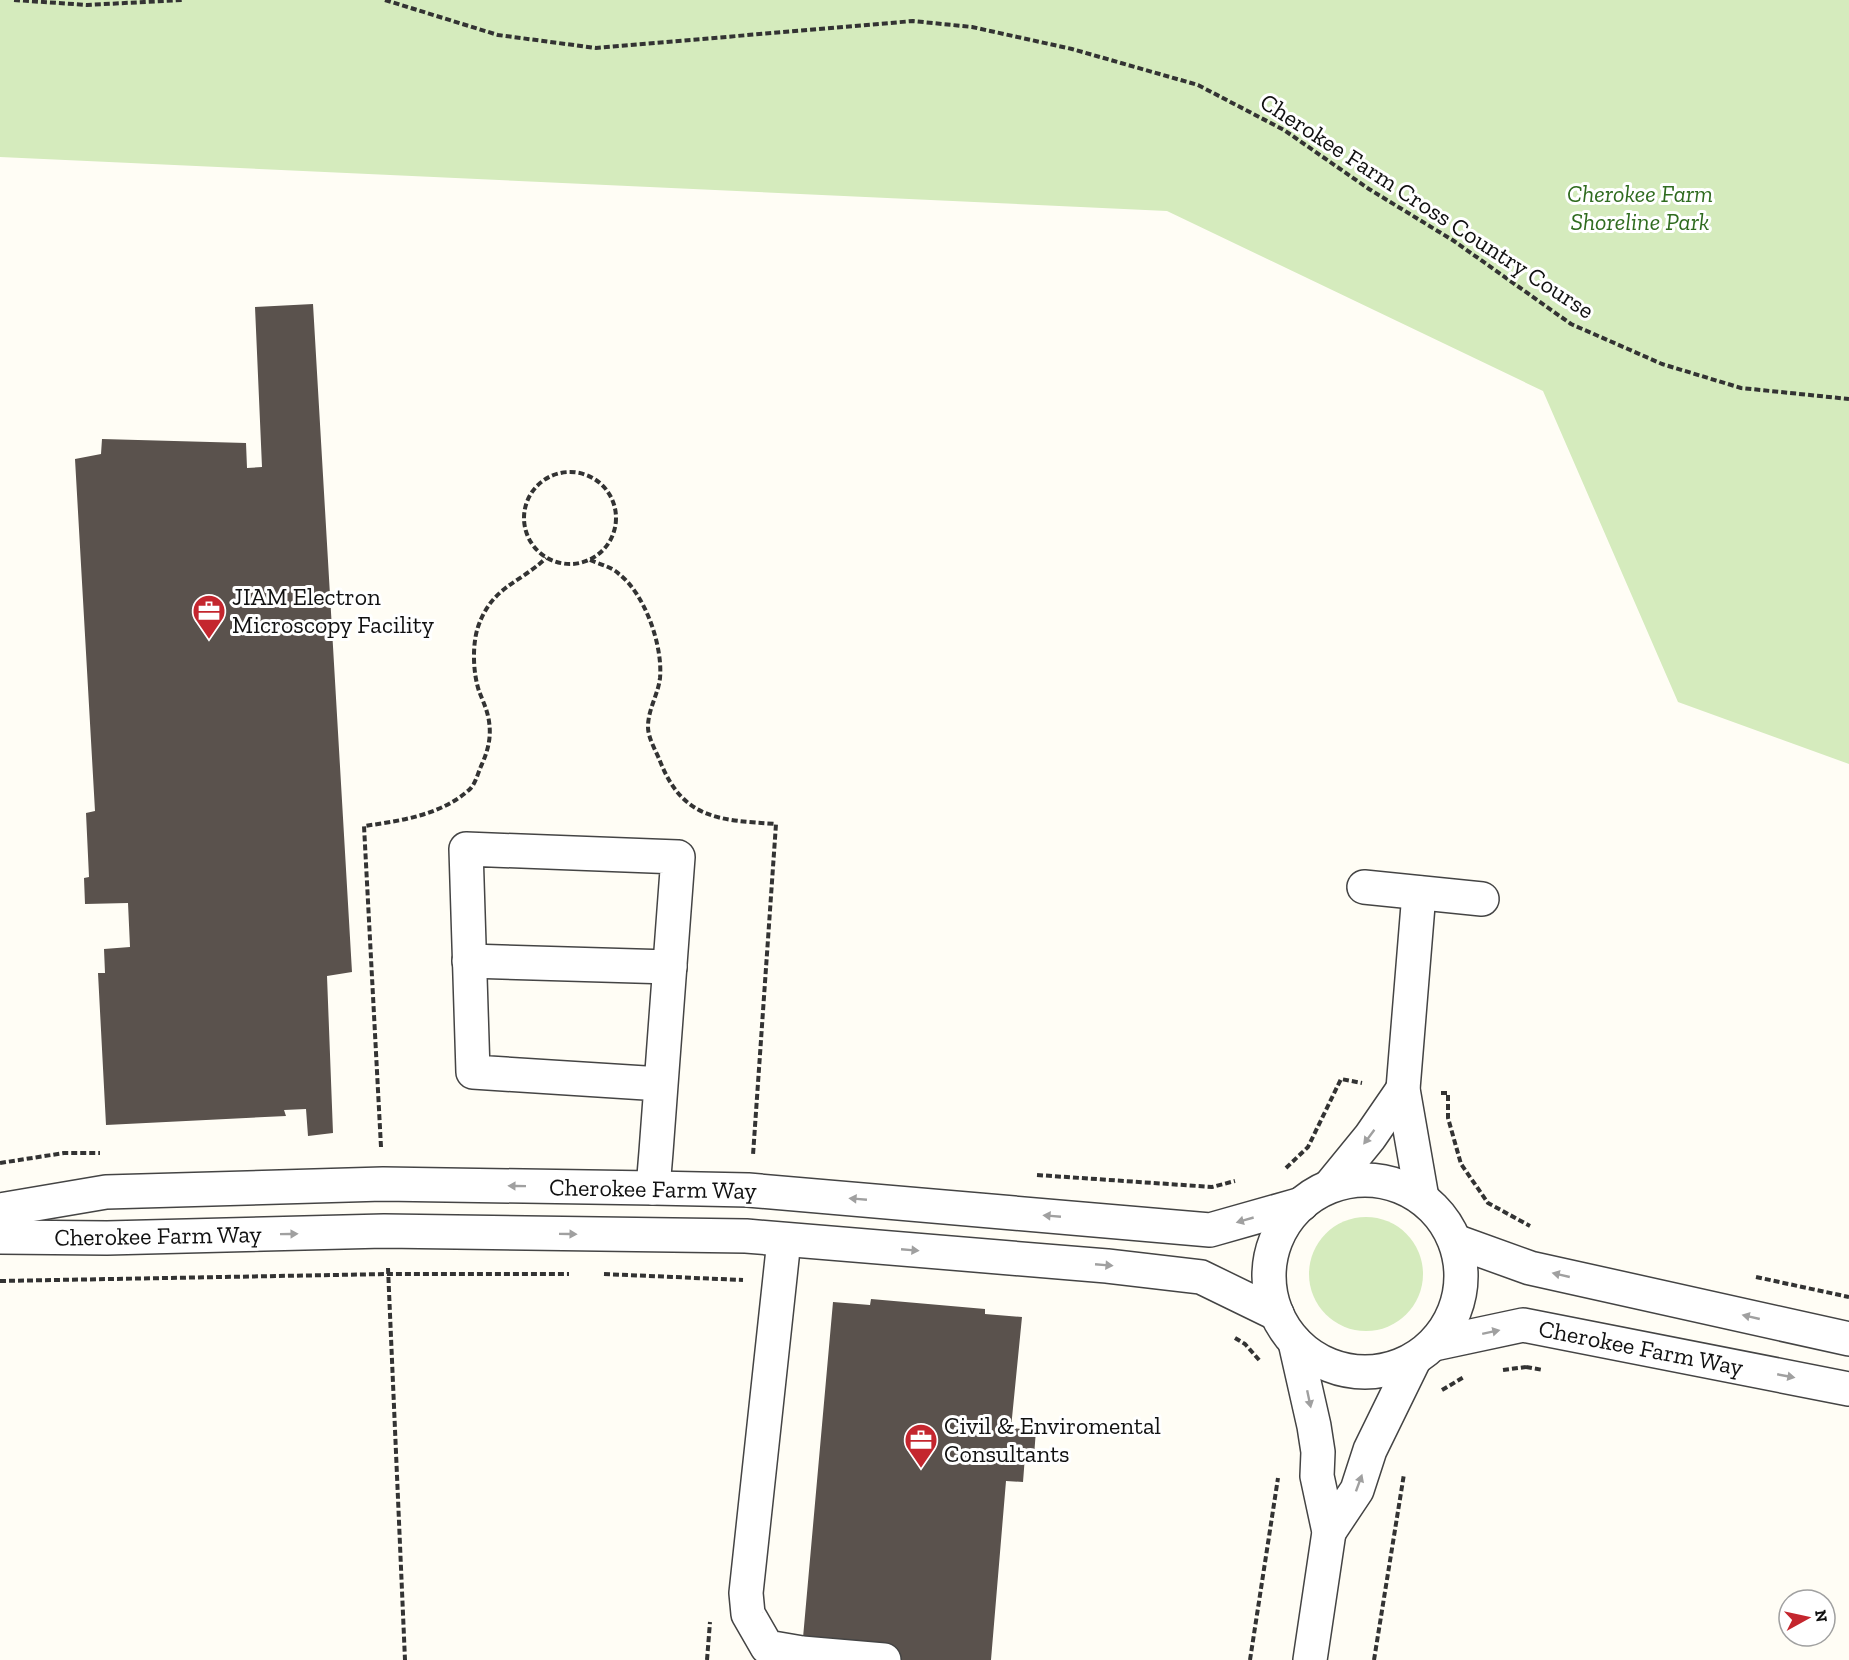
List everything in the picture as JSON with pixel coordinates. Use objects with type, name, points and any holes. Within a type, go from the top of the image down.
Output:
[{"type":"street","points":[[653,1188],[661,1084],[670,967],[678,857],[466,849],[473,1072],[661,1084]]},
{"type":"street","points":[[1364,887],[1482,899]]},
{"type":"street","points":[[1419,892],[1403,1089],[1422,1198]]},
{"type":"street","points":[[469,961],[670,967]]},
{"type":"street","points":[[1403,1089],[1370,1137],[1330,1186],[1302,1204],[1282,1227],[1271,1255],[1270,1285],[1277,1314],[1296,1342],[1321,1362],[1352,1371],[1383,1371],[1424,1352]]},
{"type":"street","points":[[1329,1532],[1357,1490],[1370,1450],[1424,1352],[1451,1322],[1460,1296],[1462,1268],[1455,1241],[1442,1217],[1422,1198],[1394,1183],[1361,1179],[1330,1186]]},
{"type":"street","name":"Cherokee Farm Way","points":[[0,1210],[106,1192],[383,1184],[653,1188],[748,1190],[1210,1230],[1302,1204]]},
{"type":"street","name":"Cherokee Farm Way","points":[[0,1237],[107,1238],[384,1231],[746,1236],[1107,1266],[1201,1277],[1277,1314]]},
{"type":"street","points":[[784,1240],[746,1593],[748,1614],[767,1647],[802,1653],[884,1660]]},
{"type":"street","points":[[1455,1241],[1530,1268],[1849,1339]]},
{"type":"street","name":"Cherokee Farm Way","points":[[1424,1352],[1523,1325],[1849,1389]]},
{"type":"street","points":[[1296,1342],[1314,1426],[1318,1452],[1317,1476],[1329,1532],[1310,1660]]},
{"type":"path","points":[[14,0],[87,5],[182,0]]},
{"type":"path","name":"Cherokee Farm Cross Country Course","points":[[385,0],[498,35],[596,48],[913,21],[972,27],[1072,49],[1198,85],[1284,130],[1369,189],[1454,241],[1571,324],[1662,364],[1741,387],[1849,399]]},
{"type":"path","points":[[571,472],[586,475],[600,483],[610,494],[616,509],[616,524],[612,539],[603,551],[590,560],[576,565],[560,564],[546,558],[534,548],[527,535],[524,520],[526,505],[532,491],[543,481],[556,474],[571,472]]},
{"type":"path","points":[[383,1184],[364,826],[403,820],[431,811],[472,788],[489,747],[490,729],[488,713],[478,689],[475,668],[477,629],[493,598],[513,582],[534,570],[546,558]]},
{"type":"path","points":[[590,560],[619,573],[635,590],[653,628],[661,665],[660,680],[649,712],[648,730],[664,771],[677,790],[688,805],[704,814],[738,821],[776,824]]},
{"type":"path","points":[[1210,1230],[1212,1187]]},
{"type":"path","points":[[384,1231],[388,1274],[405,1660]]},
{"type":"path","points":[[0,1281],[388,1274]]},
{"type":"path","points":[[1225,1332],[1245,1344],[1261,1362]]},
{"type":"path","points":[[1250,1660],[1279,1469]]},
{"type":"green space","name":"Cherokee Farm Shoreline Park","points":[[0,0],[1849,0],[1849,764],[1678,702],[1543,391],[1167,211],[0,157]]},
{"type":"green space","points":[[1366,1217],[1388,1221],[1406,1234],[1419,1252],[1423,1274],[1419,1296],[1406,1314],[1388,1327],[1366,1331],[1344,1327],[1326,1314],[1313,1296],[1309,1274],[1313,1252],[1326,1234],[1344,1221]]},
{"type":"building","name":"JIAM Electron Microscopy Facility","points":[[313,304],[352,972],[327,976],[333,1133],[308,1136],[306,1109],[284,1110],[286,1116],[106,1125],[98,973],[105,973],[104,949],[130,947],[128,903],[85,904],[84,878],[89,877],[86,813],[95,811],[75,459],[101,454],[102,439],[246,443],[247,468],[262,467],[255,307]]},
{"type":"building","name":"Civil & Enviromental Consultants","points":[[871,1299],[985,1309],[985,1314],[1022,1317],[1011,1428],[1036,1430],[1034,1456],[1025,1456],[1023,1482],[1006,1481],[991,1660],[801,1660],[833,1302],[870,1305]]},
{"type":"place","name":"JIAM Electron Microscopy Facility","points":[[209,640]]},
{"type":"place","name":"Civil & Enviromental Consultants","points":[[921,1469]]}]
